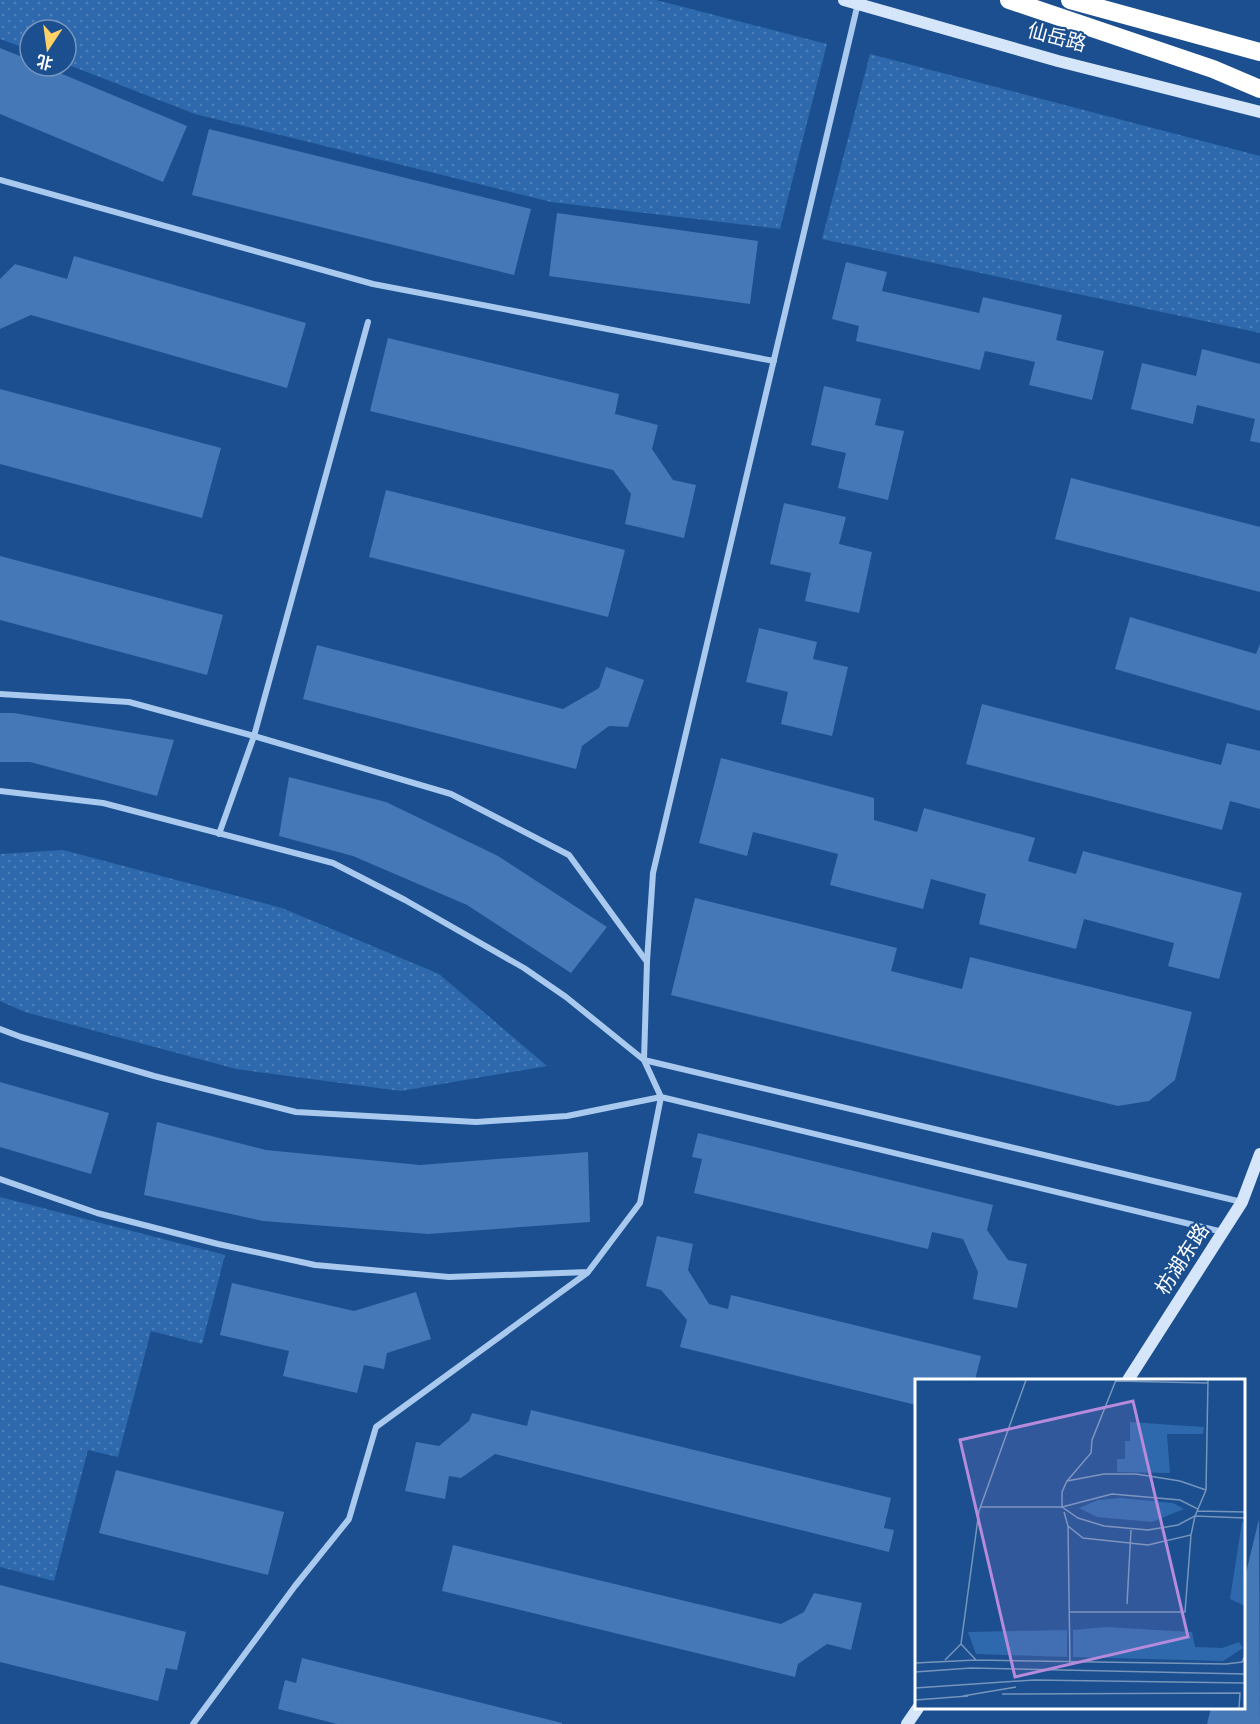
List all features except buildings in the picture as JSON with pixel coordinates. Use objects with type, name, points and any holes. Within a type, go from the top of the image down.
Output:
[{"type":"highway","points":[[1009,0],[1213,69],[1260,89]]},
{"type":"highway","name":"仙岳路","points":[[1070,0],[1260,52]]},
{"type":"main road","name":"仙岳路","points":[[843,0],[1058,61],[1260,112]]},
{"type":"main road","name":"枋湖东路","points":[[1129,1379],[1242,1202],[1260,1154]]},
{"type":"main road","points":[[907,1724],[917,1709]]},
{"type":"street","points":[[193,1724],[295,1586],[349,1519],[376,1427],[588,1272],[640,1203],[661,1097],[644,1060],[653,873],[858,3]]},
{"type":"street","points":[[0,180],[373,284],[774,362]]},
{"type":"street","points":[[219,834],[254,736],[368,322]]},
{"type":"street","points":[[0,694],[129,702],[452,794],[569,855],[647,962]]},
{"type":"street","points":[[0,791],[103,802],[333,863],[405,900],[524,968],[566,997],[644,1060],[1242,1202]]},
{"type":"street","points":[[0,1029],[154,1076],[296,1112],[476,1122],[567,1116],[661,1097],[1223,1232]]},
{"type":"street","points":[[0,1179],[97,1213],[218,1244],[315,1264],[449,1277],[588,1272]]},
{"type":"shaded area","points":[[0,0],[656,0],[827,44],[780,229],[551,202],[195,114],[78,69],[78,18],[18,18],[18,46],[0,39]]},
{"type":"shaded area","points":[[870,54],[1260,156],[1260,333],[822,239]]},
{"type":"shaded area","points":[[63,850],[282,908],[439,974],[547,1066],[401,1091],[236,1069],[25,1012],[0,1001],[0,854]]},
{"type":"shaded area","points":[[0,1197],[225,1255],[202,1344],[151,1331],[118,1457],[88,1450],[54,1581],[0,1567]]}]
